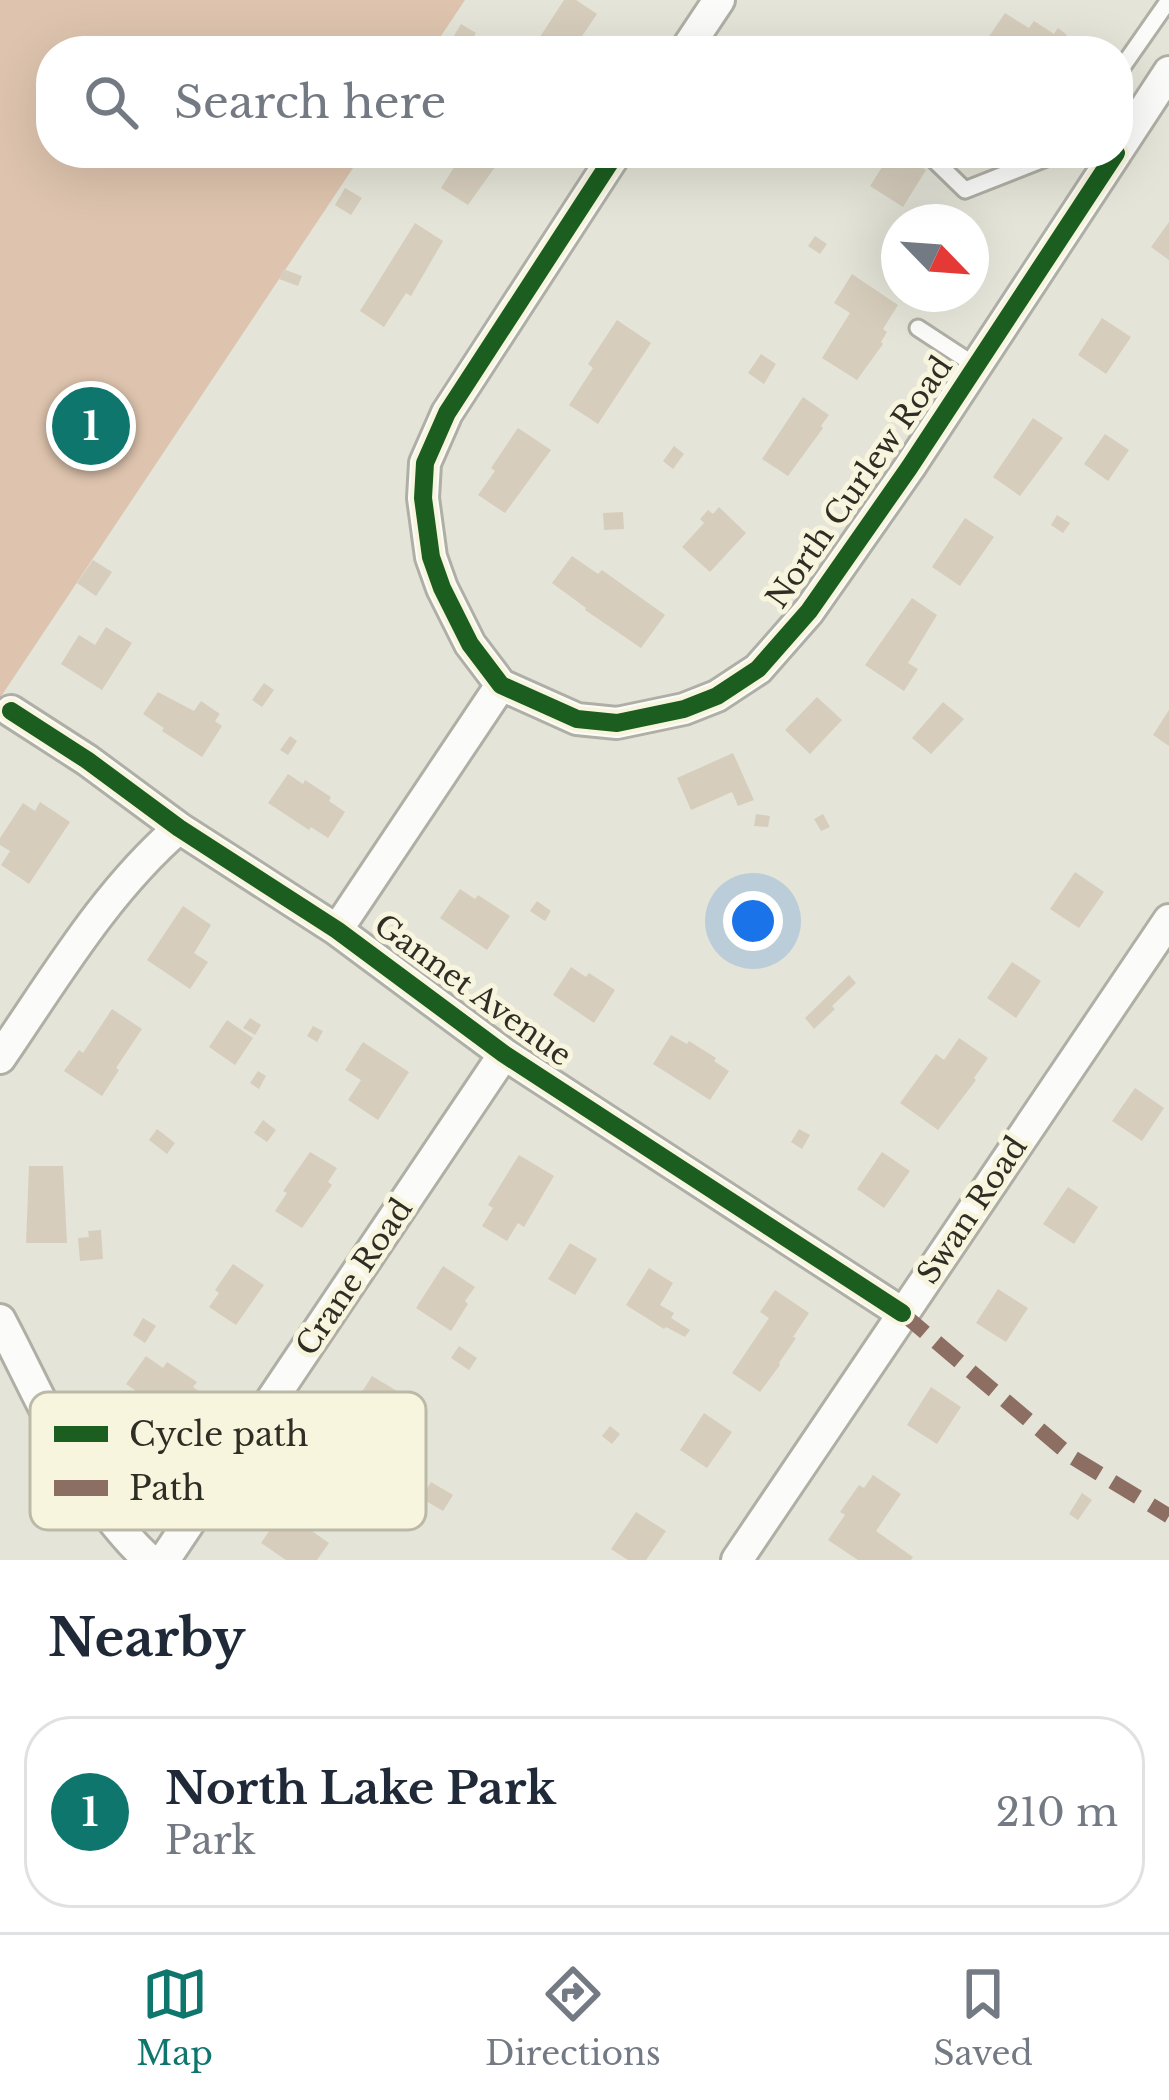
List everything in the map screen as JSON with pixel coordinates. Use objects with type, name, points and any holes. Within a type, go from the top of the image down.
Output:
[{"type":"street","points":[[695,36],[719,0]]},
{"type":"street","name":"North Curlew Road","points":[[1133,127],[1169,72]]},
{"type":"street","points":[[337,930],[500,685],[470,644],[431,557],[425,523],[425,463],[469,377],[606,168]]},
{"type":"street","name":"North Curlew Road","points":[[500,685],[577,719],[617,723],[684,709],[717,696],[758,669],[821,596],[1106,168]]},
{"type":"street","name":"Gannet Avenue","points":[[11,711],[337,930],[504,1054],[902,1313]]},
{"type":"street","points":[[0,1058],[122,883],[179,828]]},
{"type":"street","name":"Swan Road","points":[[736,1560],[1169,920]]},
{"type":"street","name":"Crane Road","points":[[277,1392],[504,1054]]},
{"type":"street","points":[[0,1320],[37,1392]]},
{"type":"street","points":[[120,1530],[149,1560]]},
{"type":"street","name":"Crane Road","points":[[164,1560],[184,1530]]},
{"type":"lane","points":[[1133,51],[1168,0]]},
{"type":"lane","points":[[942,168],[965,190],[1021,168]]},
{"type":"lane","points":[[918,328],[976,366]]},
{"type":"shaded area","points":[[0,0],[465,0],[441,36],[36,36],[36,168],[353,168],[0,698]]},
{"type":"building","points":[[564,0],[576,0],[597,14],[582,36],[540,36]]},
{"type":"building","points":[[1005,13],[1029,28],[1034,21],[1054,34],[1058,28],[1067,35],[1066,36],[989,36]]},
{"type":"building","points":[[461,24],[476,33],[474,36],[454,36]]},
{"type":"building","points":[[454,168],[494,168],[468,205],[441,188]]},
{"type":"building","points":[[881,168],[926,170],[905,204],[870,186]]},
{"type":"building","points":[[345,188],[362,198],[351,215],[335,205]]},
{"type":"building","points":[[1169,222],[1169,260],[1151,247]]},
{"type":"building","points":[[415,223],[443,241],[411,296],[406,293],[384,327],[360,311]]},
{"type":"building","points":[[815,236],[827,244],[820,254],[808,246]]},
{"type":"building","points":[[283,269],[302,276],[298,286],[279,279]]},
{"type":"building","points":[[852,274],[881,294],[881,312],[894,312],[883,329],[887,332],[883,344],[857,380],[822,358],[850,313],[834,303]]},
{"type":"building","points":[[1102,318],[1131,337],[1106,374],[1078,355]]},
{"type":"building","points":[[617,320],[651,343],[598,424],[569,405],[593,368],[588,364]]},
{"type":"building","points":[[761,354],[776,364],[764,384],[748,373]]},
{"type":"building","points":[[803,397],[829,415],[788,476],[762,459]]},
{"type":"building","points":[[1033,418],[1063,438],[1020,496],[993,477]]},
{"type":"building","points":[[518,428],[551,450],[505,513],[478,495]]},
{"type":"building","points":[[1105,434],[1129,450],[1108,481],[1084,464]]},
{"type":"building","points":[[674,446],[684,454],[673,469],[663,461]]},
{"type":"building","points":[[719,507],[746,533],[710,572],[682,547],[704,523],[700,519],[708,510],[713,514]]},
{"type":"building","points":[[623,512],[624,529],[604,530],[603,513]]},
{"type":"building","points":[[1057,515],[1070,523],[1063,533],[1051,525]]},
{"type":"building","points":[[965,518],[994,537],[960,586],[932,567]]},
{"type":"building","points":[[572,556],[598,574],[602,570],[665,615],[641,648],[552,583]]},
{"type":"building","points":[[93,560],[112,572],[96,596],[77,583]]},
{"type":"building","points":[[912,598],[937,615],[908,663],[918,669],[904,691],[865,665]]},
{"type":"building","points":[[106,627],[132,643],[102,690],[61,664],[79,635],[95,645]]},
{"type":"building","points":[[264,683],[274,690],[262,707],[252,700]]},
{"type":"building","points":[[158,692],[194,711],[201,701],[220,714],[215,721],[222,726],[202,757],[143,714]]},
{"type":"building","points":[[817,697],[842,720],[810,754],[785,730]]},
{"type":"building","points":[[943,702],[964,719],[931,754],[912,738]]},
{"type":"building","points":[[1169,710],[1169,746],[1153,735]]},
{"type":"building","points":[[290,736],[297,741],[288,755],[280,750]]},
{"type":"building","points":[[733,753],[754,800],[738,806],[732,792],[691,810],[677,778]]},
{"type":"building","points":[[288,774],[331,797],[329,801],[345,812],[328,838],[268,803]]},
{"type":"building","points":[[40,802],[70,822],[29,884],[1,865],[10,851],[0,845],[0,838],[23,803],[35,811]]},
{"type":"building","points":[[756,814],[770,816],[768,827],[754,826]]},
{"type":"building","points":[[823,814],[830,827],[821,831],[814,819]]},
{"type":"building","points":[[1075,872],[1104,892],[1079,928],[1050,909]]},
{"type":"building","points":[[460,889],[510,916],[487,950],[440,918]]},
{"type":"building","points":[[537,901],[551,911],[545,921],[530,911]]},
{"type":"building","points":[[183,906],[211,925],[194,953],[208,962],[190,989],[147,960]]},
{"type":"building","points":[[1012,962],[1041,981],[1016,1018],[987,998]]},
{"type":"building","points":[[571,967],[615,990],[594,1023],[553,995]]},
{"type":"building","points":[[849,975],[856,983],[814,1029],[805,1018]]},
{"type":"building","points":[[112,1009],[142,1029],[102,1096],[64,1071],[79,1050],[83,1053]]},
{"type":"building","points":[[250,1018],[261,1025],[255,1035],[243,1028]]},
{"type":"building","points":[[227,1020],[253,1038],[235,1065],[209,1047]]},
{"type":"building","points":[[313,1026],[323,1031],[317,1042],[307,1036]]},
{"type":"building","points":[[671,1035],[689,1041],[729,1071],[710,1100],[653,1064]]},
{"type":"building","points":[[959,1038],[988,1058],[938,1130],[900,1103],[936,1054],[944,1060]]},
{"type":"building","points":[[363,1042],[409,1072],[378,1120],[348,1100],[361,1080],[345,1070]]},
{"type":"building","points":[[258,1071],[266,1076],[259,1089],[250,1083]]},
{"type":"building","points":[[1135,1088],[1164,1108],[1142,1141],[1112,1121]]},
{"type":"building","points":[[263,1120],[276,1130],[267,1142],[254,1133]]},
{"type":"building","points":[[157,1129],[175,1143],[167,1154],[149,1140]]},
{"type":"building","points":[[799,1129],[810,1135],[802,1149],[791,1142]]},
{"type":"building","points":[[310,1152],[337,1168],[328,1182],[332,1185],[302,1228],[275,1211]]},
{"type":"building","points":[[882,1152],[910,1171],[884,1208],[857,1189]]},
{"type":"building","points":[[519,1155],[554,1176],[524,1227],[518,1223],[507,1241],[482,1226],[493,1208],[488,1205]]},
{"type":"building","points":[[29,1166],[63,1166],[67,1243],[26,1243]]},
{"type":"building","points":[[1068,1187],[1098,1207],[1074,1244],[1043,1224]]},
{"type":"building","points":[[101,1230],[103,1259],[80,1261],[78,1238]]},
{"type":"building","points":[[570,1243],[597,1259],[575,1295],[548,1279]]},
{"type":"building","points":[[233,1264],[264,1285],[236,1325],[209,1307]]},
{"type":"building","points":[[443,1266],[475,1287],[451,1331],[416,1308]]},
{"type":"building","points":[[649,1268],[673,1283],[660,1305],[690,1330],[685,1337],[626,1305]]},
{"type":"building","points":[[998,1289],[1028,1308],[1006,1342],[976,1323]]},
{"type":"building","points":[[775,1290],[809,1313],[760,1392],[732,1373],[769,1318],[760,1312]]},
{"type":"building","points":[[143,1318],[156,1326],[145,1343],[133,1335]]},
{"type":"building","points":[[459,1346],[477,1358],[469,1370],[451,1358]]},
{"type":"building","points":[[146,1356],[163,1368],[167,1362],[197,1382],[193,1387],[200,1392],[137,1392],[126,1384]]},
{"type":"building","points":[[372,1376],[399,1392],[362,1392]]},
{"type":"building","points":[[931,1387],[961,1407],[937,1444],[907,1425]]},
{"type":"building","points":[[704,1413],[732,1432],[707,1468],[680,1450]]},
{"type":"building","points":[[610,1426],[620,1434],[612,1444],[602,1436]]},
{"type":"building","points":[[873,1475],[901,1494],[876,1531],[911,1560],[858,1560],[828,1540],[845,1515],[840,1512],[859,1485],[864,1488]]},
{"type":"building","points":[[431,1482],[453,1495],[443,1511],[426,1501]]},
{"type":"building","points":[[1082,1493],[1092,1500],[1078,1520],[1069,1514]]},
{"type":"building","points":[[636,1512],[666,1531],[646,1560],[628,1560],[611,1549]]},
{"type":"building","points":[[270,1530],[310,1530],[329,1543],[317,1560],[286,1560],[261,1543]]},
{"type":"marked path","points":[[902,1313],[1072,1457],[1169,1516]]},
{"type":"cycle path","points":[[606,168],[447,413],[425,463],[423,498],[431,557],[442,588],[470,644],[501,685],[577,719],[617,723],[684,709],[717,696],[758,669],[809,611],[909,468],[1106,168]]},
{"type":"cycle path","points":[[11,711],[337,930],[504,1054],[902,1313]]},
{"type":"place","name":"North Lake Park","points":[[91,426]]}]
